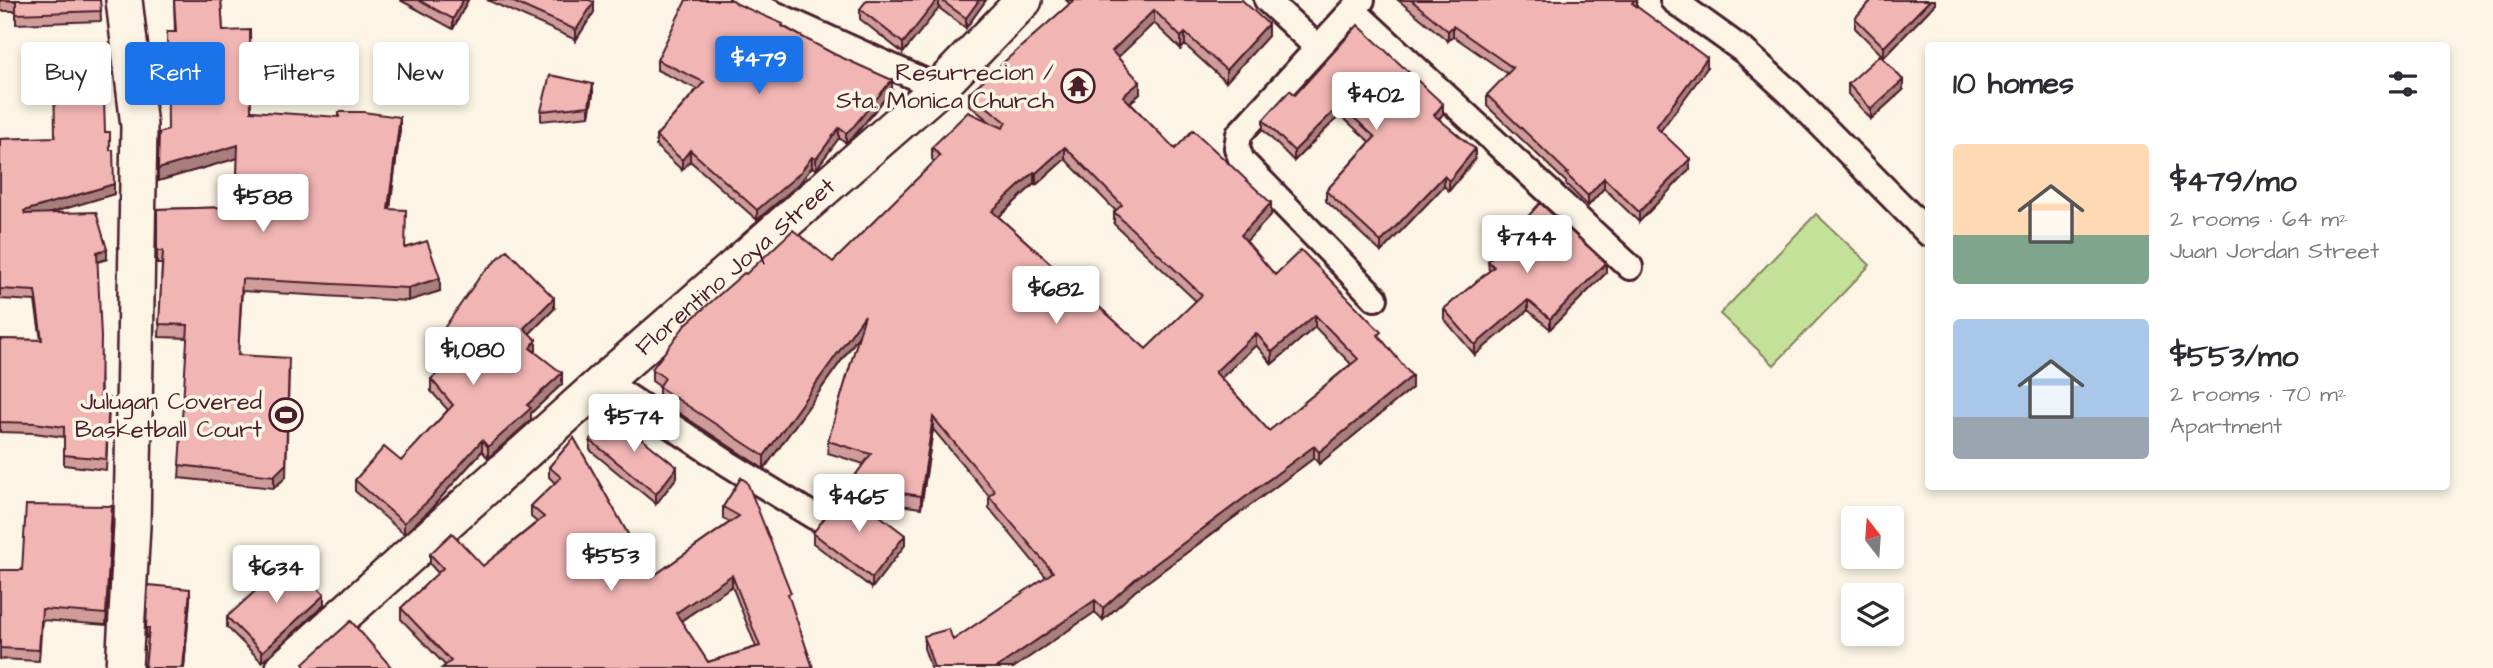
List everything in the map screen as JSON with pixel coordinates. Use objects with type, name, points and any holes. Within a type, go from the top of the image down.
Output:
[{"type":"street","points":[[124,0],[139,126],[132,526],[124,668]]},
{"type":"street","points":[[743,0],[939,88]]},
{"type":"street","name":"Florentino Joya Street","points":[[284,668],[604,381],[939,88],[1024,0]]},
{"type":"street","points":[[1267,0],[1317,47]]},
{"type":"street","points":[[1672,0],[1744,51],[1800,102],[1925,230]]},
{"type":"street","points":[[1375,298],[1242,162],[1237,148],[1239,134],[1357,5],[1630,267]]},
{"type":"street","points":[[604,381],[727,463],[815,517]]},
{"type":"green space","points":[[1816,214],[1870,265],[1774,365],[1720,314]]},
{"type":"building","points":[[0,0],[100,0],[101,11],[16,14],[16,1]]},
{"type":"building","points":[[174,0],[221,0],[223,31],[250,30],[250,42],[239,42],[239,105],[251,105],[251,111],[339,117],[339,112],[363,112],[400,117],[388,209],[406,210],[405,248],[427,241],[440,278],[408,288],[242,279],[238,355],[289,358],[286,464],[274,476],[179,465],[188,325],[159,324],[163,251],[157,251],[157,209],[236,207],[238,145],[158,169],[159,133],[168,130],[168,105],[225,105],[225,42],[167,42],[167,32],[176,32]]},
{"type":"building","points":[[418,0],[463,0],[453,19]]},
{"type":"building","points":[[509,0],[589,0],[594,2],[576,30]]},
{"type":"building","points":[[686,0],[733,0],[783,24],[782,26],[834,54],[892,80],[854,126],[846,133],[839,128],[816,159],[812,157],[799,174],[757,210],[690,150],[682,160],[656,136],[704,82],[657,60]]},
{"type":"building","points":[[867,0],[937,0],[903,43],[860,9]]},
{"type":"building","points":[[941,0],[979,0],[966,18]]},
{"type":"building","points":[[1074,0],[1242,0],[1268,24],[1226,70],[1185,33],[1181,37],[1154,10],[1112,51],[1140,82],[1123,96],[1175,149],[1193,130],[1271,203],[1241,235],[1275,275],[1301,250],[1381,332],[1378,335],[1412,376],[1319,452],[1314,446],[1135,579],[1103,608],[1095,600],[996,668],[934,668],[924,636],[949,629],[953,640],[1053,572],[989,496],[995,491],[933,417],[921,496],[848,485],[871,454],[828,441],[865,315],[764,456],[659,387],[665,378],[652,369],[686,324],[793,230],[833,262],[940,156],[932,147],[968,112],[1003,128],[1006,122],[969,93]],"holes":[[[1065,147],[1122,205],[1114,212],[1202,295],[1146,349],[992,211]],[[1315,315],[1358,359],[1269,431],[1215,372],[1256,333],[1272,352]]]},
{"type":"building","points":[[1411,0],[1634,0],[1632,3],[1707,58],[1656,127],[1690,159],[1639,212],[1604,178],[1588,196],[1566,174],[1568,173],[1487,95],[1513,68],[1453,26],[1448,31]]},
{"type":"building","points":[[1872,0],[1930,0],[1884,47],[1855,18]]},
{"type":"building","points":[[1358,25],[1443,104],[1434,115],[1475,149],[1449,181],[1444,176],[1381,242],[1326,191],[1375,137],[1340,105],[1294,151],[1263,120],[1290,90],[1295,95]]},
{"type":"building","points":[[1880,55],[1903,80],[1871,109],[1848,84]]},
{"type":"building","points":[[550,75],[593,84],[589,106],[541,111]]},
{"type":"building","points":[[55,105],[104,105],[105,132],[110,132],[110,150],[113,150],[114,184],[24,211],[25,214],[96,212],[107,249],[97,252],[101,337],[100,398],[109,398],[106,459],[64,455],[64,427],[0,422],[0,339],[42,340],[35,291],[0,289],[0,139],[55,137]]},
{"type":"building","points":[[1540,203],[1606,263],[1550,319],[1528,300],[1475,345],[1444,309],[1494,267],[1488,261]]},
{"type":"building","points":[[507,250],[554,298],[524,328],[536,340],[530,348],[562,373],[527,405],[531,408],[488,447],[482,440],[429,500],[404,523],[355,480],[384,447],[401,461],[453,405],[431,379],[464,351],[442,331],[481,275]]},
{"type":"building","points":[[611,414],[677,467],[656,494],[590,440]]},
{"type":"building","points":[[574,438],[652,577],[739,516],[723,507],[741,478],[747,482],[791,593],[788,594],[813,668],[442,668],[451,661],[401,608],[443,568],[430,554],[452,533],[483,566],[544,517],[531,506],[561,477],[549,467]],"holes":[[[732,575],[760,646],[708,662],[676,613]]]},
{"type":"building","points":[[846,490],[905,535],[872,578],[813,533]]},
{"type":"building","points":[[26,505],[112,506],[106,614],[42,609],[39,650],[0,648],[0,570],[22,570]]},
{"type":"building","points":[[291,558],[324,595],[262,652],[227,617]]},
{"type":"building","points":[[148,585],[190,589],[183,668],[145,668],[149,628],[146,628]]},
{"type":"building","points":[[351,621],[392,668],[306,668],[303,664]]},
{"type":"place","name":"Resurrecion / Sta. Monica Church","points":[[1078,86]]},
{"type":"place","name":"Julugan Covered Basketball Court","points":[[286,415]]}]
